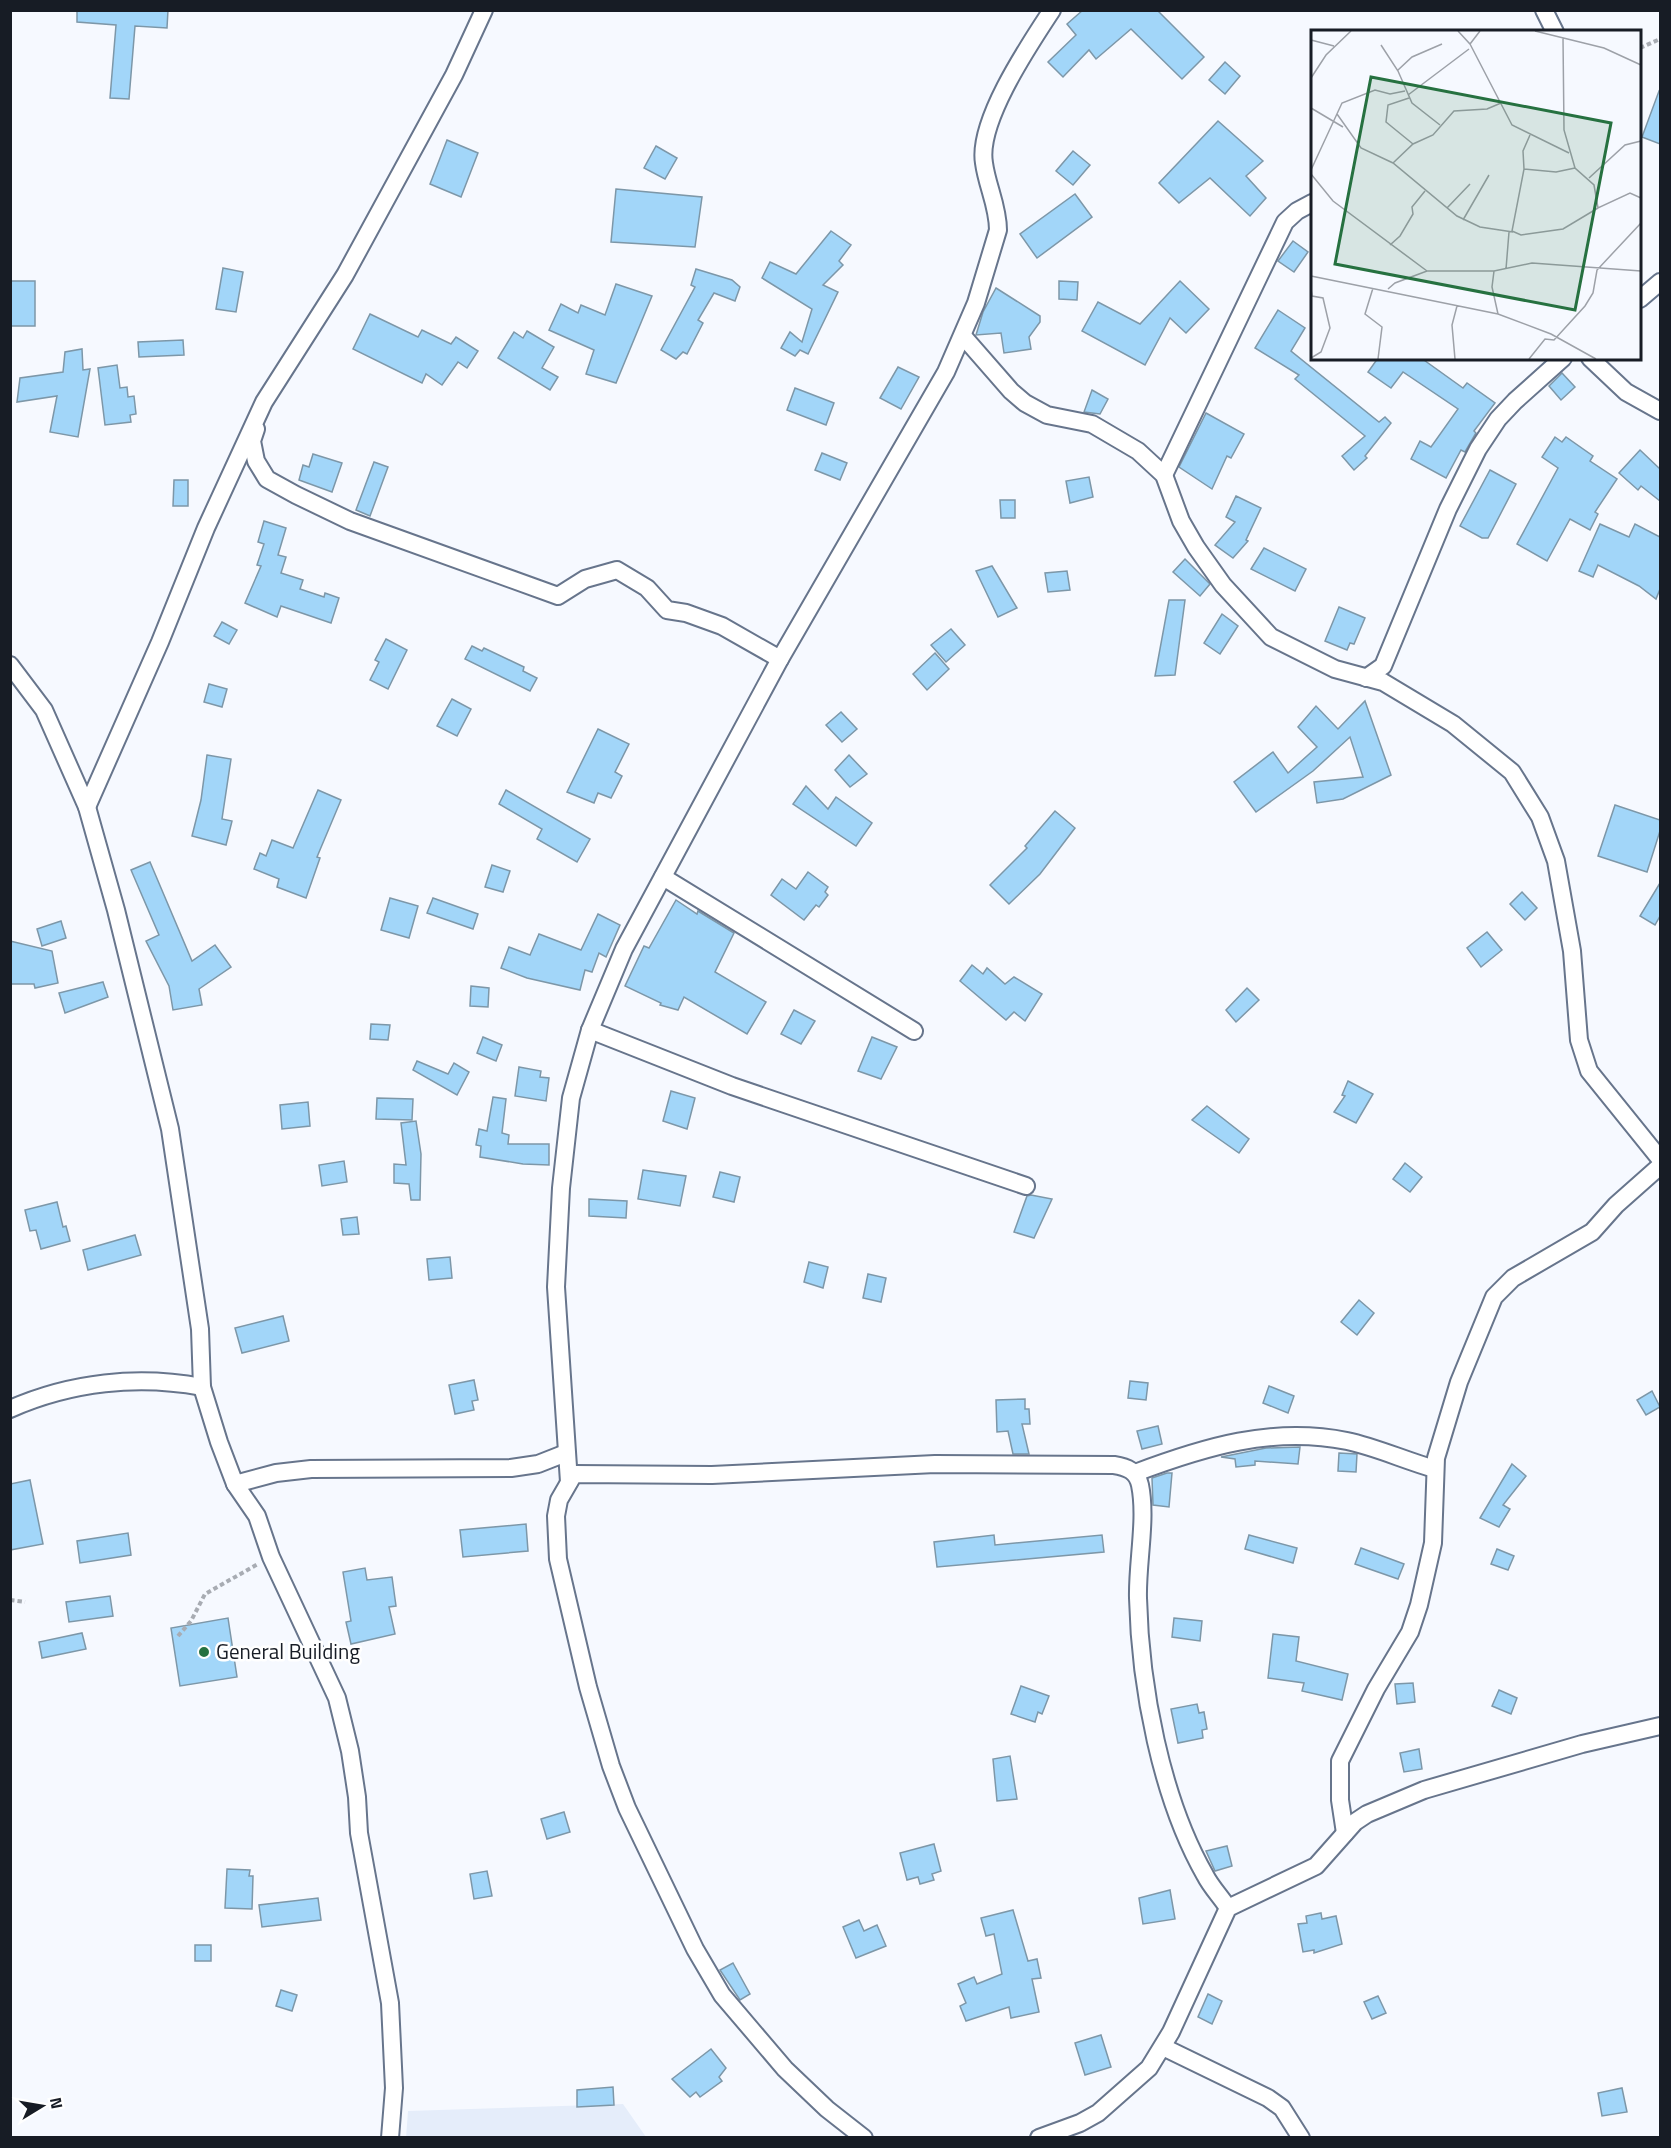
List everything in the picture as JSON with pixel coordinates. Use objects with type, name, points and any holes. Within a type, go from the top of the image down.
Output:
[{"type":"street","points":[[87,807],[160,642],[206,528],[264,402],[350,266],[454,75],[484,10]]},
{"type":"street","points":[[569,1482],[556,1287],[560,1210],[571,1098],[590,1030],[616,965],[780,659],[922,414],[963,336],[998,230],[998,216],[984,163],[983,141],[998,104],[1052,10]]},
{"type":"street","points":[[1544,10],[1554,30]]},
{"type":"street","points":[[1164,474],[1286,222],[1297,211],[1311,204]]},
{"type":"street","points":[[1641,297],[1660,282]]},
{"type":"street","points":[[963,336],[1011,391],[1025,403],[1047,415],[1092,424],[1138,451],[1164,474],[1181,521],[1196,547],[1223,585],[1270,637],[1317,662],[1383,682],[1453,724],[1512,772],[1529,795],[1549,838],[1563,892],[1583,1056],[1589,1071],[1660,1159]]},
{"type":"street","points":[[1592,360],[1626,392],[1660,411]]},
{"type":"street","points":[[1366,678],[1383,666],[1448,509],[1478,449],[1515,401],[1555,361]]},
{"type":"street","points":[[264,402],[252,441],[256,460],[267,479],[296,495],[350,521],[558,596],[585,579],[617,570],[648,588],[667,610],[686,613],[722,626],[780,659]]},
{"type":"street","points":[[10,665],[44,710],[87,807],[170,1129],[200,1329],[202,1387],[235,1484],[257,1516],[271,1557],[337,1698],[350,1751],[361,1842],[390,2003],[394,2088],[390,2138]]},
{"type":"street","points":[[663,877],[914,1031]]},
{"type":"street","points":[[590,1030],[732,1086],[1026,1186]]},
{"type":"street","points":[[1345,1833],[1340,1800],[1340,1761],[1376,1689],[1402,1647],[1419,1605],[1433,1543],[1435,1469],[1459,1382],[1494,1298],[1513,1278],[1592,1232],[1616,1205],[1660,1166]]},
{"type":"street","points":[[10,1409],[89,1384],[150,1381],[202,1387]]},
{"type":"street","points":[[1135,1473],[1218,1444],[1289,1435],[1350,1442],[1435,1469]]},
{"type":"street","points":[[235,1484],[276,1473],[311,1469],[511,1468],[538,1464],[566,1454]]},
{"type":"street","points":[[864,2138],[827,2109],[785,2069],[722,1995],[695,1949],[627,1808],[588,1687],[558,1559],[556,1516],[559,1500],[574,1474],[581,1472],[712,1475],[935,1464],[1114,1465],[1125,1467],[1135,1473],[1140,1484],[1141,1507],[1137,1572],[1140,1637],[1162,1758],[1190,1844],[1205,1875],[1228,1908]]},
{"type":"street","points":[[1039,2138],[1080,2123],[1114,2101],[1149,2068],[1163,2047],[1228,1908],[1316,1866],[1335,1848],[1345,1833],[1366,1814],[1398,1799],[1536,1757],[1660,1726]]},
{"type":"street","points":[[1163,2047],[1268,2098],[1282,2109],[1301,2138]]},
{"type":"path","points":[[1641,48],[1660,39]]},
{"type":"path","points":[[178,1636],[191,1621],[205,1594],[271,1557]]},
{"type":"path","points":[[10,1600],[25,1602]]},
{"type":"shaded area","points":[[623,2104],[646,2137],[406,2138],[408,2111]]},
{"type":"building","points":[[77,10],[168,10],[167,28],[135,26],[129,99],[110,98],[116,25],[77,22]]},
{"type":"building","points":[[1083,10],[1157,10],[1204,57],[1182,79],[1131,29],[1096,59],[1089,50],[1063,77],[1048,62],[1076,35],[1067,24]]},
{"type":"building","points":[[1225,62],[1240,76],[1225,94],[1209,80]]},
{"type":"building","points":[[1660,92],[1660,144],[1642,137]]},
{"type":"building","points":[[1218,121],[1263,161],[1246,176],[1266,198],[1250,216],[1210,178],[1179,203],[1159,183]]},
{"type":"building","points":[[447,140],[478,153],[461,197],[430,184]]},
{"type":"building","points":[[656,146],[677,158],[665,179],[644,168]]},
{"type":"building","points":[[1073,151],[1090,165],[1073,185],[1056,171]]},
{"type":"building","points":[[616,189],[702,197],[695,247],[611,242]]},
{"type":"building","points":[[1075,194],[1092,217],[1037,258],[1020,234]]},
{"type":"building","points":[[831,231],[851,245],[839,261],[843,265],[823,285],[838,292],[808,354],[800,350],[795,356],[781,348],[790,332],[802,342],[812,309],[762,278],[770,262],[796,274]]},
{"type":"building","points":[[1293,241],[1308,252],[1294,272],[1278,261]]},
{"type":"building","points":[[223,268],[243,272],[236,312],[216,309]]},
{"type":"building","points":[[696,269],[732,280],[740,287],[735,301],[714,293],[698,320],[703,323],[687,354],[683,352],[676,359],[661,350],[695,287],[691,285]]},
{"type":"building","points":[[10,281],[35,281],[35,326],[10,326]]},
{"type":"building","points":[[1059,281],[1078,282],[1077,300],[1059,299]]},
{"type":"building","points":[[1180,281],[1209,309],[1186,333],[1170,318],[1145,365],[1082,331],[1098,302],[1140,324]]},
{"type":"building","points":[[616,284],[652,296],[616,383],[586,374],[594,350],[549,330],[561,304],[578,313],[581,305],[605,315]]},
{"type":"building","points":[[996,288],[1040,316],[1040,322],[1029,337],[1031,349],[1004,353],[1001,333],[976,335],[983,312]]},
{"type":"building","points":[[1278,310],[1305,328],[1291,351],[1379,422],[1385,417],[1391,423],[1365,456],[1367,458],[1354,470],[1342,456],[1365,436],[1295,379],[1299,375],[1255,348]]},
{"type":"building","points":[[370,314],[418,337],[422,330],[451,344],[456,337],[478,351],[467,368],[458,362],[442,385],[426,374],[422,383],[353,349]]},
{"type":"building","points":[[527,331],[554,347],[542,368],[558,377],[550,390],[498,358],[514,332],[523,338]]},
{"type":"building","points":[[183,340],[184,355],[139,357],[138,342]]},
{"type":"building","points":[[82,349],[83,370],[90,369],[78,437],[50,432],[57,396],[17,402],[20,378],[63,372],[65,352]]},
{"type":"building","points":[[1377,360],[1424,360],[1463,388],[1467,383],[1495,403],[1474,431],[1476,433],[1465,452],[1461,450],[1446,478],[1411,459],[1420,441],[1431,447],[1458,409],[1403,372],[1391,388],[1368,372]]},
{"type":"building","points":[[117,365],[120,388],[127,387],[128,397],[134,396],[136,414],[130,415],[131,422],[105,425],[98,368]]},
{"type":"building","points":[[898,367],[919,377],[901,409],[880,398]]},
{"type":"building","points":[[1562,373],[1575,387],[1561,400],[1549,386]]},
{"type":"building","points":[[795,388],[834,403],[826,425],[787,410]]},
{"type":"building","points":[[1092,390],[1108,399],[1100,414],[1084,412]]},
{"type":"building","points":[[1206,413],[1244,434],[1231,458],[1227,456],[1212,489],[1179,467]]},
{"type":"building","points":[[1555,437],[1562,442],[1566,437],[1593,456],[1590,461],[1617,479],[1595,512],[1598,514],[1590,530],[1570,519],[1547,561],[1517,544],[1558,468],[1542,457]]},
{"type":"building","points":[[1640,450],[1660,469],[1660,501],[1641,486],[1638,490],[1619,473]]},
{"type":"building","points":[[822,453],[847,463],[840,480],[815,470]]},
{"type":"building","points":[[313,454],[342,463],[332,492],[299,480],[303,465],[309,467]]},
{"type":"building","points":[[374,462],[388,467],[370,516],[356,510]]},
{"type":"building","points":[[1490,470],[1516,484],[1488,538],[1482,538],[1460,526]]},
{"type":"building","points":[[1089,477],[1093,497],[1070,503],[1066,481]]},
{"type":"building","points":[[174,480],[188,480],[188,506],[173,506]]},
{"type":"building","points":[[1236,496],[1261,508],[1246,540],[1248,541],[1233,558],[1215,545],[1235,522],[1226,517]]},
{"type":"building","points":[[1000,500],[1015,500],[1015,518],[1001,518]]},
{"type":"building","points":[[264,521],[286,528],[278,555],[286,557],[281,573],[303,580],[300,589],[324,597],[325,593],[339,598],[331,623],[281,606],[277,617],[245,603],[261,566],[257,565],[264,544],[258,542]]},
{"type":"building","points":[[1600,524],[1629,537],[1635,524],[1660,537],[1660,589],[1656,599],[1639,586],[1598,565],[1593,577],[1579,571]]},
{"type":"building","points":[[1264,548],[1306,569],[1295,591],[1251,569]]},
{"type":"building","points":[[1185,559],[1210,584],[1200,596],[1173,572]]},
{"type":"building","points":[[992,566],[1017,608],[998,617],[976,571]]},
{"type":"building","points":[[1067,571],[1070,590],[1048,592],[1045,573]]},
{"type":"building","points":[[1169,600],[1185,600],[1175,675],[1155,676]]},
{"type":"building","points":[[1339,607],[1365,618],[1354,644],[1350,643],[1347,650],[1325,641]]},
{"type":"building","points":[[1222,614],[1238,626],[1220,654],[1204,643]]},
{"type":"building","points":[[222,622],[237,630],[229,644],[214,636]]},
{"type":"building","points":[[951,629],[965,645],[946,662],[931,645]]},
{"type":"building","points":[[386,639],[407,650],[388,689],[370,680],[379,662],[375,660]]},
{"type":"building","points":[[472,646],[482,651],[484,648],[524,667],[523,671],[537,678],[530,691],[465,659]]},
{"type":"building","points":[[935,653],[949,669],[927,690],[913,674]]},
{"type":"building","points":[[209,684],[227,689],[222,707],[204,702]]},
{"type":"building","points":[[452,699],[471,709],[457,736],[437,726]]},
{"type":"building","points":[[1365,701],[1391,775],[1343,799],[1317,803],[1314,782],[1363,777],[1350,737],[1313,771],[1256,812],[1234,782],[1273,752],[1288,773],[1317,747],[1298,727],[1316,706],[1338,729]]},
{"type":"building","points":[[841,712],[857,729],[842,742],[826,725]]},
{"type":"building","points":[[598,729],[629,744],[615,772],[622,776],[611,798],[598,793],[594,803],[567,792]]},
{"type":"building","points":[[207,755],[231,759],[222,819],[232,821],[226,845],[192,836],[201,800]]},
{"type":"building","points":[[849,755],[867,774],[850,787],[835,770]]},
{"type":"building","points":[[806,786],[828,809],[836,797],[872,823],[856,846],[793,804]]},
{"type":"building","points":[[318,790],[341,800],[317,857],[320,858],[306,898],[277,887],[279,879],[254,869],[260,853],[266,856],[272,840],[293,848]]},
{"type":"building","points":[[506,790],[590,839],[577,862],[537,839],[542,829],[499,804]]},
{"type":"building","points":[[1615,805],[1660,820],[1660,831],[1647,872],[1598,856]]},
{"type":"building","points":[[1055,811],[1075,828],[1040,874],[1009,904],[990,885],[1027,848],[1025,846]]},
{"type":"building","points":[[150,862],[192,961],[215,945],[231,967],[199,989],[202,1005],[173,1010],[169,986],[146,941],[159,935],[131,870]]},
{"type":"building","points":[[492,865],[510,871],[503,892],[485,887]]},
{"type":"building","points":[[808,872],[828,887],[825,892],[828,895],[819,907],[816,905],[804,920],[771,895],[782,879],[796,889]]},
{"type":"building","points":[[1660,883],[1660,916],[1655,925],[1640,916]]},
{"type":"building","points":[[1522,892],[1537,908],[1525,920],[1510,904]]},
{"type":"building","points":[[390,898],[418,906],[409,938],[381,930]]},
{"type":"building","points":[[433,898],[478,914],[473,929],[427,913]]},
{"type":"building","points":[[676,900],[734,933],[715,972],[766,1002],[747,1034],[684,997],[678,1010],[660,1005],[661,1003],[625,986],[644,946],[649,948]]},
{"type":"building","points":[[598,914],[620,925],[606,957],[599,953],[592,972],[585,970],[580,990],[527,978],[501,968],[509,947],[530,955],[539,934],[581,950]]},
{"type":"building","points":[[61,921],[66,938],[42,946],[37,929]]},
{"type":"building","points":[[1487,932],[1502,950],[1481,967],[1467,948]]},
{"type":"building","points":[[10,941],[52,951],[58,983],[35,988],[34,984],[10,984]]},
{"type":"building","points":[[972,965],[983,974],[987,968],[1005,984],[1014,977],[1042,994],[1025,1021],[1014,1012],[1006,1020],[960,981]]},
{"type":"building","points":[[103,982],[108,997],[65,1013],[59,993]]},
{"type":"building","points":[[471,986],[489,988],[488,1007],[470,1006]]},
{"type":"building","points":[[1247,988],[1259,1000],[1236,1022],[1226,1010]]},
{"type":"building","points":[[794,1010],[815,1021],[801,1044],[781,1034]]},
{"type":"building","points":[[371,1024],[390,1025],[388,1040],[370,1039]]},
{"type":"building","points":[[483,1037],[502,1045],[496,1061],[477,1053]]},
{"type":"building","points":[[872,1037],[897,1047],[881,1079],[858,1071]]},
{"type":"building","points":[[417,1061],[448,1074],[454,1063],[469,1072],[457,1095],[413,1070]]},
{"type":"building","points":[[519,1067],[541,1071],[540,1077],[549,1078],[546,1101],[515,1096]]},
{"type":"building","points":[[1348,1081],[1373,1094],[1356,1123],[1334,1112],[1345,1096],[1342,1095]]},
{"type":"building","points":[[671,1091],[695,1098],[687,1129],[663,1121]]},
{"type":"building","points":[[493,1097],[506,1099],[502,1133],[509,1135],[508,1144],[549,1144],[549,1165],[523,1164],[480,1157],[481,1146],[476,1145],[479,1129],[487,1131]]},
{"type":"building","points":[[377,1098],[413,1099],[412,1120],[376,1119]]},
{"type":"building","points":[[308,1102],[310,1126],[282,1129],[280,1105]]},
{"type":"building","points":[[1207,1106],[1249,1139],[1239,1153],[1192,1120]]},
{"type":"building","points":[[416,1121],[421,1154],[420,1200],[411,1200],[409,1184],[394,1183],[394,1164],[406,1165],[401,1123]]},
{"type":"building","points":[[344,1161],[347,1182],[322,1186],[319,1165]]},
{"type":"building","points":[[1405,1163],[1422,1177],[1410,1192],[1393,1179]]},
{"type":"building","points":[[643,1170],[686,1176],[680,1206],[638,1199]]},
{"type":"building","points":[[720,1172],[740,1177],[734,1202],[713,1197]]},
{"type":"building","points":[[1027,1196],[1052,1199],[1034,1238],[1014,1232]]},
{"type":"building","points":[[589,1199],[627,1201],[626,1218],[589,1216]]},
{"type":"building","points":[[57,1202],[63,1227],[66,1226],[70,1241],[41,1249],[36,1230],[30,1231],[25,1210]]},
{"type":"building","points":[[357,1217],[359,1234],[343,1235],[341,1219]]},
{"type":"building","points":[[135,1235],[141,1255],[88,1270],[83,1250]]},
{"type":"building","points":[[450,1257],[452,1278],[429,1280],[427,1259]]},
{"type":"building","points":[[809,1262],[828,1267],[823,1288],[804,1282]]},
{"type":"building","points":[[868,1274],[886,1278],[881,1302],[863,1298]]},
{"type":"building","points":[[1359,1300],[1374,1313],[1357,1335],[1341,1322]]},
{"type":"building","points":[[283,1316],[289,1341],[242,1353],[235,1328]]},
{"type":"building","points":[[474,1380],[478,1400],[472,1401],[474,1410],[455,1414],[449,1385]]},
{"type":"building","points":[[1130,1381],[1148,1383],[1146,1400],[1128,1398]]},
{"type":"building","points":[[1269,1386],[1294,1396],[1288,1413],[1263,1403]]},
{"type":"building","points":[[1652,1391],[1660,1407],[1646,1415],[1637,1400]]},
{"type":"building","points":[[1025,1399],[1025,1409],[1029,1409],[1030,1424],[1022,1424],[1029,1454],[1013,1454],[1008,1431],[997,1432],[996,1400]]},
{"type":"building","points":[[1158,1426],[1162,1444],[1142,1449],[1137,1431]]},
{"type":"building","points":[[1300,1447],[1298,1464],[1255,1461],[1255,1465],[1236,1467],[1235,1459],[1221,1457],[1266,1448]]},
{"type":"building","points":[[1339,1453],[1357,1454],[1356,1472],[1338,1471]]},
{"type":"building","points":[[1512,1464],[1526,1476],[1503,1505],[1510,1509],[1499,1527],[1480,1518]]},
{"type":"building","points":[[1172,1473],[1169,1507],[1153,1505],[1152,1478]]},
{"type":"building","points":[[30,1480],[43,1544],[10,1550],[10,1484]]},
{"type":"building","points":[[526,1524],[528,1551],[463,1557],[460,1530]]},
{"type":"building","points":[[128,1533],[131,1555],[80,1563],[77,1541]]},
{"type":"building","points":[[994,1535],[995,1545],[1102,1535],[1104,1552],[937,1567],[934,1542]]},
{"type":"building","points":[[1249,1535],[1297,1548],[1293,1563],[1245,1549]]},
{"type":"building","points":[[1361,1548],[1404,1564],[1398,1579],[1355,1564]]},
{"type":"building","points":[[1497,1549],[1514,1556],[1508,1570],[1491,1564]]},
{"type":"building","points":[[365,1568],[367,1580],[392,1577],[396,1606],[389,1607],[395,1634],[351,1644],[346,1622],[351,1621],[343,1572]]},
{"type":"building","points":[[110,1596],[113,1616],[69,1622],[66,1602]]},
{"type":"building","name":"General Building","points":[[228,1618],[237,1677],[180,1686],[171,1628]]},
{"type":"building","points":[[1174,1618],[1202,1621],[1200,1641],[1172,1637]]},
{"type":"building","points":[[82,1633],[86,1649],[42,1658],[39,1642]]},
{"type":"building","points":[[1273,1634],[1299,1637],[1296,1661],[1348,1674],[1342,1700],[1302,1691],[1304,1683],[1268,1678]]},
{"type":"building","points":[[1413,1683],[1415,1702],[1397,1704],[1395,1684]]},
{"type":"building","points":[[1021,1686],[1049,1696],[1042,1714],[1038,1712],[1035,1722],[1011,1714]]},
{"type":"building","points":[[1499,1690],[1517,1698],[1511,1714],[1492,1706]]},
{"type":"building","points":[[1197,1704],[1199,1713],[1204,1712],[1207,1729],[1202,1730],[1203,1738],[1178,1743],[1171,1709]]},
{"type":"building","points":[[1419,1749],[1422,1769],[1404,1772],[1400,1753]]},
{"type":"building","points":[[1010,1756],[1017,1799],[997,1801],[993,1759]]},
{"type":"building","points":[[564,1812],[570,1832],[547,1839],[541,1819]]},
{"type":"building","points":[[934,1844],[941,1871],[932,1874],[934,1880],[920,1884],[918,1877],[907,1880],[900,1853]]},
{"type":"building","points":[[1227,1846],[1232,1866],[1215,1871],[1206,1851]]},
{"type":"building","points":[[227,1869],[250,1870],[249,1876],[253,1876],[252,1909],[225,1908]]},
{"type":"building","points":[[487,1871],[492,1896],[474,1899],[470,1874]]},
{"type":"building","points":[[1170,1890],[1175,1919],[1143,1924],[1139,1898]]},
{"type":"building","points":[[318,1898],[321,1920],[262,1927],[259,1905]]},
{"type":"building","points":[[1013,1910],[1028,1961],[1037,1959],[1041,1978],[1032,1979],[1039,2012],[1011,2018],[1009,2007],[966,2021],[960,2006],[966,2003],[958,1984],[974,1977],[977,1984],[1002,1974],[994,1934],[986,1936],[981,1918]]},
{"type":"building","points":[[1321,1913],[1322,1919],[1336,1916],[1342,1944],[1314,1953],[1314,1950],[1303,1952],[1298,1924],[1307,1923],[1306,1916]]},
{"type":"building","points":[[859,1920],[864,1931],[877,1925],[886,1946],[856,1958],[843,1927]]},
{"type":"building","points":[[195,1945],[211,1945],[211,1961],[195,1961]]},
{"type":"building","points":[[733,1963],[750,1994],[740,2000],[720,1970]]},
{"type":"building","points":[[281,1990],[297,1995],[292,2011],[276,2006]]},
{"type":"building","points":[[1208,1994],[1222,2001],[1212,2024],[1198,2017]]},
{"type":"building","points":[[1378,1996],[1386,2013],[1372,2019],[1364,2002]]},
{"type":"building","points":[[1101,2035],[1111,2067],[1085,2075],[1075,2043]]},
{"type":"building","points":[[711,2049],[726,2068],[719,2077],[722,2081],[700,2097],[696,2092],[690,2097],[672,2079]]},
{"type":"building","points":[[613,2087],[614,2105],[577,2107],[577,2090]]},
{"type":"building","points":[[1622,2088],[1627,2112],[1602,2116],[1598,2093]]},
{"type":"place","name":"General Building","points":[[204,1652]]}]
